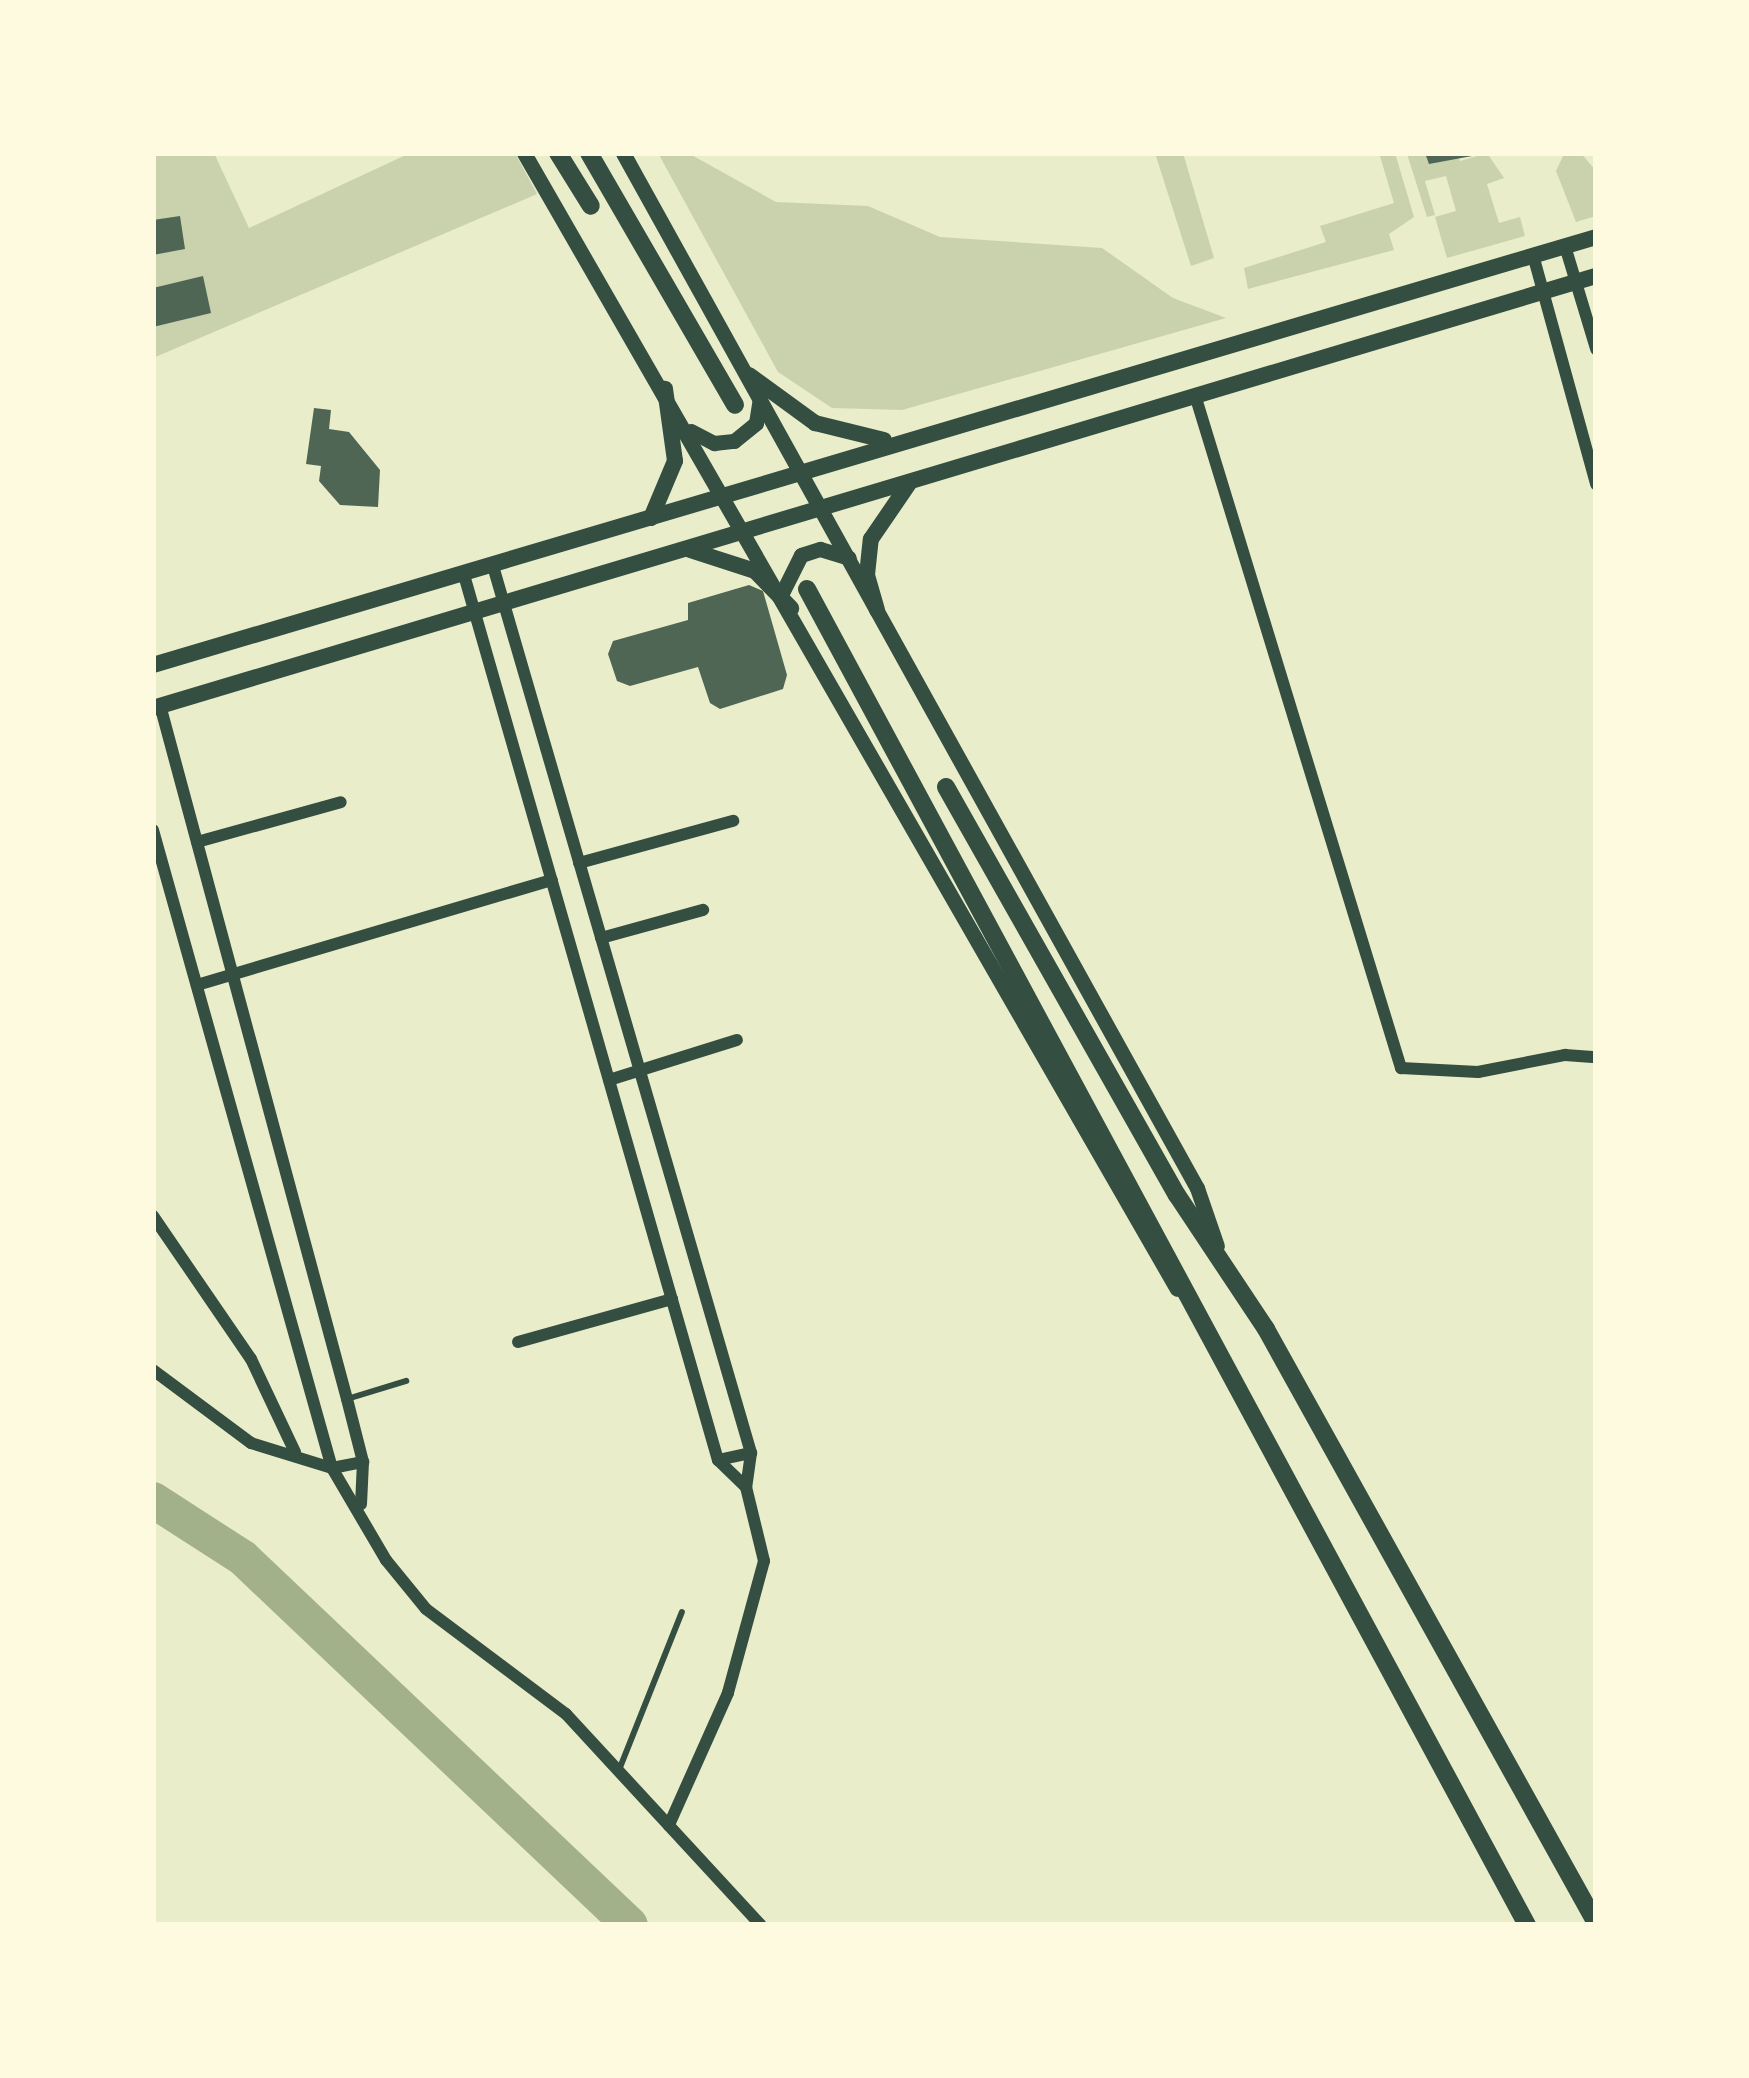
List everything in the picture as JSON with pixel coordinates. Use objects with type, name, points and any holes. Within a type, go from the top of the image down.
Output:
[{"type":"main road","points":[[558,153],[591,206]]},
{"type":"main road","points":[[589,153],[735,405]]},
{"type":"main road","points":[[153,665],[494,566],[799,468],[1596,237]]},
{"type":"main road","points":[[157,707],[1596,276]]},
{"type":"main road","points":[[749,375],[815,423],[891,441]]},
{"type":"main road","points":[[651,518],[676,461],[664,389]]},
{"type":"main road","points":[[878,610],[867,575],[871,539],[886,508],[914,478]]},
{"type":"main road","points":[[683,550],[740,562],[787,600]]},
{"type":"main road","points":[[807,589],[1144,1204],[1189,1307],[1527,1925]]},
{"type":"main road","points":[[946,787],[1177,1196],[1222,1260],[1596,1923]]},
{"type":"street","points":[[524,153],[787,600],[1140,1236],[1189,1307]]},
{"type":"street","points":[[623,153],[1197,1189],[1222,1260]]},
{"type":"street","points":[[1564,246],[1596,349]]},
{"type":"street","points":[[1533,255],[1596,484]]},
{"type":"street","points":[[1195,394],[1401,1068],[1478,1072],[1565,1055],[1596,1057]]},
{"type":"street","points":[[689,429],[705,441],[734,441],[756,422],[759,395]]},
{"type":"street","points":[[787,600],[786,572],[801,555],[820,549],[849,558]]},
{"type":"street","points":[[494,566],[751,1453],[746,1487],[764,1561],[728,1694],[669,1825]]},
{"type":"street","points":[[464,574],[718,1460],[746,1487]]},
{"type":"street","points":[[157,707],[347,1399],[363,1462],[361,1506]]},
{"type":"street","points":[[197,842],[340,802]]},
{"type":"street","points":[[580,863],[733,821]]},
{"type":"street","points":[[153,830],[332,1468],[361,1506],[386,1560],[426,1610],[566,1714],[761,1925]]},
{"type":"street","points":[[196,986],[552,880]]},
{"type":"street","points":[[601,938],[703,910]]},
{"type":"street","points":[[609,1080],[736,1040]]},
{"type":"street","points":[[153,1216],[251,1359],[295,1452]]},
{"type":"street","points":[[518,1342],[672,1299]]},
{"type":"street","points":[[153,1370],[229,1431],[332,1468],[363,1462]]},
{"type":"street","points":[[718,1460],[751,1453]]},
{"type":"lane","points":[[347,1399],[406,1381]]},
{"type":"lane","points":[[619,1771],[682,1612]]},
{"type":"green space","points":[[153,153],[214,153],[249,228],[410,153],[515,153],[537,194],[153,358]]},
{"type":"green space","points":[[658,153],[688,153],[776,202],[868,206],[940,237],[1102,248],[1173,298],[1226,318],[902,410],[832,408],[778,372]]},
{"type":"green space","points":[[1155,153],[1183,153],[1214,258],[1191,266]]},
{"type":"green space","points":[[1379,153],[1395,153],[1414,217],[1389,234],[1394,250],[1248,289],[1244,268],[1326,242],[1320,226],[1394,203]]},
{"type":"green space","points":[[1487,153],[1504,178],[1487,184],[1499,223],[1520,217],[1525,236],[1447,258],[1435,217],[1456,211],[1446,176],[1425,181],[1435,215],[1427,217],[1407,154],[1457,155],[1460,161]]},
{"type":"green space","points":[[1581,153],[1596,171],[1596,216],[1576,222],[1556,171],[1564,154]]},
{"type":"building","points":[[1425,153],[1483,153],[1483,154],[1429,164]]},
{"type":"building","points":[[180,216],[185,249],[153,255],[153,220]]},
{"type":"building","points":[[203,276],[211,313],[153,327],[153,288]]},
{"type":"building","points":[[314,408],[331,410],[329,429],[349,432],[380,470],[378,507],[340,505],[319,481],[321,466],[306,464]]},
{"type":"building","points":[[749,585],[763,591],[787,675],[783,689],[720,709],[710,703],[698,667],[630,686],[617,681],[608,654],[613,641],[688,620],[688,603]]},
{"type":"waterway","points":[[153,1500],[243,1558],[630,1925]]}]
